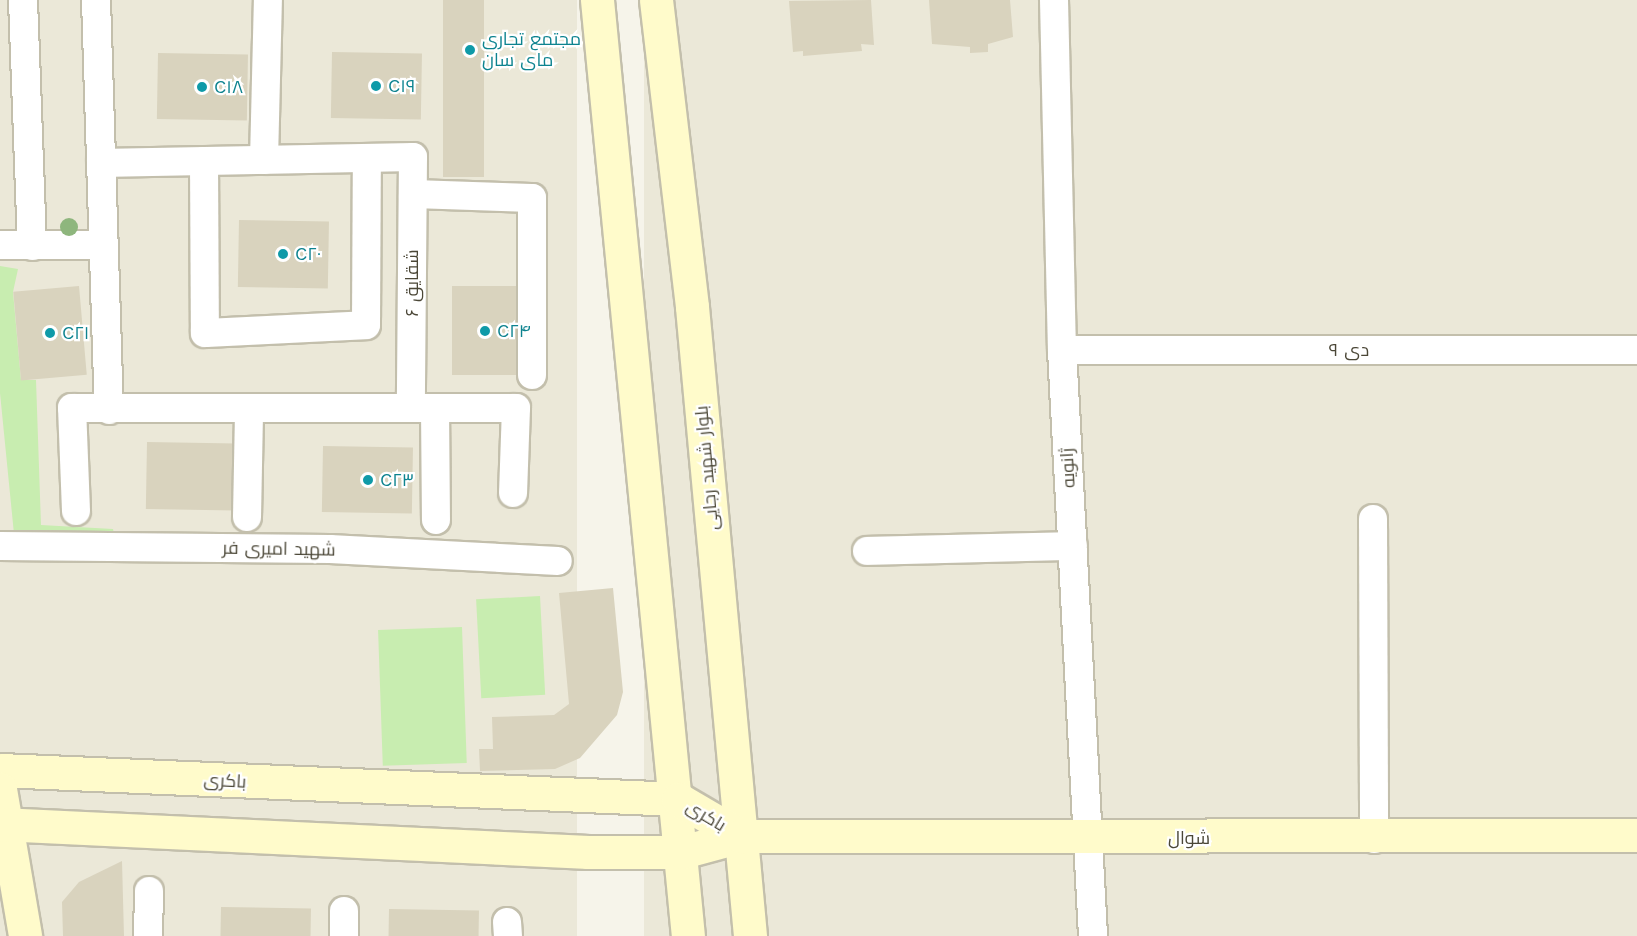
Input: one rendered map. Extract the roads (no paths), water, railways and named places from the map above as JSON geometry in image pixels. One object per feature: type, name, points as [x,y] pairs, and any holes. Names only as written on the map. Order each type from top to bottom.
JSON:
[{"type":"street","points":[[23,0],[32,246]]},
{"type":"street","points":[[96,0],[109,410]]},
{"type":"street","points":[[264,160],[268,0]]},
{"type":"street","points":[[597,0],[678,799],[688,936]]},
{"type":"street","name":"بلوار شهید رجایی","points":[[656,0],[692,307],[750,936]]},
{"type":"street","name":"ژانویه","points":[[1054,0],[1062,350],[1085,838],[1093,936]]},
{"type":"street","name":"شقایق ۶","points":[[367,158],[413,157],[423,408],[436,520]]},
{"type":"street","points":[[101,163],[204,161],[367,158],[366,325],[205,333],[204,161]]},
{"type":"street","points":[[413,194],[532,198],[532,375]]},
{"type":"street","points":[[0,245],[104,245]]},
{"type":"street","name":"۹ دی","points":[[1062,350],[1637,350]]},
{"type":"street","points":[[76,511],[72,408],[109,410],[516,408],[513,493]]},
{"type":"street","points":[[247,517],[249,409]]},
{"type":"street","points":[[1373,519],[1374,839]]},
{"type":"street","name":"شهید امیری فر","points":[[0,546],[330,549],[558,561]]},
{"type":"street","points":[[867,551],[1073,546]]},
{"type":"street","name":"باکری","points":[[0,770],[678,799],[741,836]]},
{"type":"street","points":[[0,789],[25,936]]},
{"type":"street","name":"باکری","points":[[5,824],[576,852],[682,852],[741,836]]},
{"type":"street","name":"شوال","points":[[741,836],[1374,839],[1637,836]]},
{"type":"street","points":[[148,936],[149,891]]},
{"type":"place","name":"مجتمع تجاری مای سان","points":[[470,50]]},
{"type":"place","name":"C۱۹","points":[[376,86]]},
{"type":"place","name":"C۱۸","points":[[202,87]]},
{"type":"place","name":"C۲۰","points":[[283,254]]},
{"type":"place","name":"C۲۴","points":[[485,331]]},
{"type":"place","name":"C۲۱","points":[[50,333]]},
{"type":"place","name":"C۲۳","points":[[368,480]]}]
